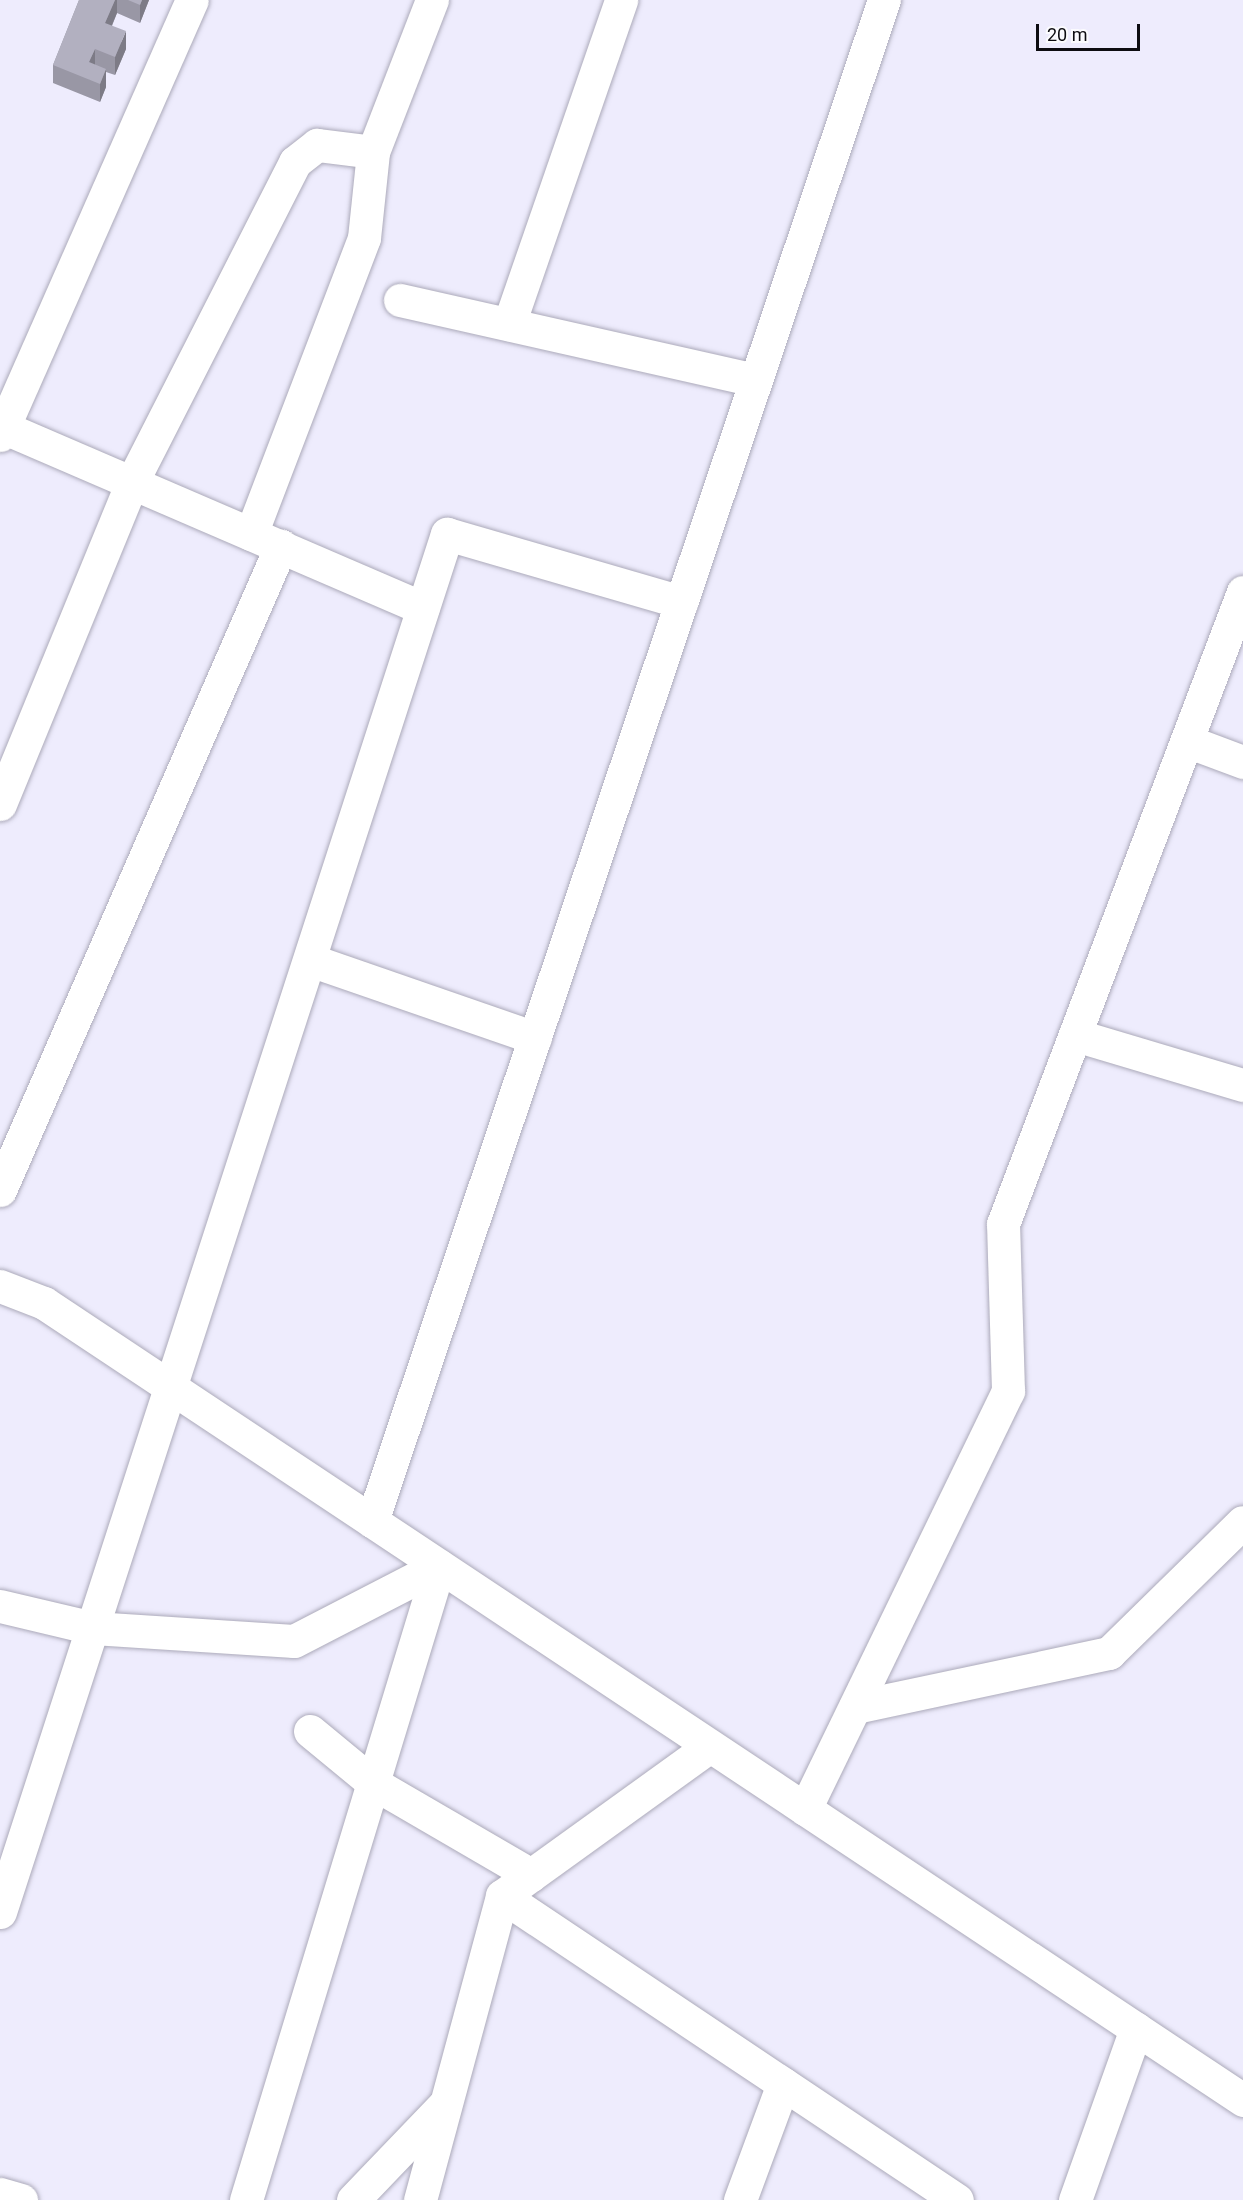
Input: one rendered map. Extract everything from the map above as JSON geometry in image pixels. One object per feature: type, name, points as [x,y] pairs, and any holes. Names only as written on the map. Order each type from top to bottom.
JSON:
[{"type":"street","points":[[192,0],[1,429],[132,482],[423,608]]},
{"type":"street","points":[[251,534],[364,238],[373,152],[432,0]]},
{"type":"street","points":[[509,324],[621,0]]},
{"type":"street","points":[[372,1521],[884,0]]},
{"type":"street","points":[[0,804],[132,482],[296,162],[317,145],[373,152]]},
{"type":"street","points":[[400,300],[755,380]]},
{"type":"street","points":[[0,1912],[172,1388],[447,534],[681,602]]},
{"type":"street","points":[[0,1191],[281,546]]},
{"type":"street","points":[[805,1809],[1008,1391],[1003,1224],[1243,592]]},
{"type":"street","points":[[1187,741],[1243,762]]},
{"type":"street","points":[[310,960],[534,1038]]},
{"type":"street","points":[[1075,1035],[1243,1085]]},
{"type":"street","points":[[0,1286],[44,1303],[1243,2100]]},
{"type":"street","points":[[855,1707],[1109,1653],[1243,1522]]},
{"type":"street","points":[[0,1605],[93,1628],[294,1641],[439,1566]]},
{"type":"street","points":[[246,2200],[439,1566]]},
{"type":"street","points":[[310,1731],[373,1783],[531,1875]]},
{"type":"street","points":[[420,2200],[502,1896],[710,1746]]},
{"type":"street","points":[[502,1896],[957,2200]]},
{"type":"street","points":[[1076,2200],[1136,2029]]},
{"type":"street","points":[[740,2200],[783,2084]]},
{"type":"street","points":[[353,2200],[446,2103]]},
{"type":"street","points":[[0,2194],[21,2200]]},
{"type":"building","points":[[79,0],[115,0],[105,23],[126,31],[115,57],[95,49],[89,62],[106,69],[100,84],[53,65]]},
{"type":"building","points":[[128,0],[142,0],[140,5]]}]
